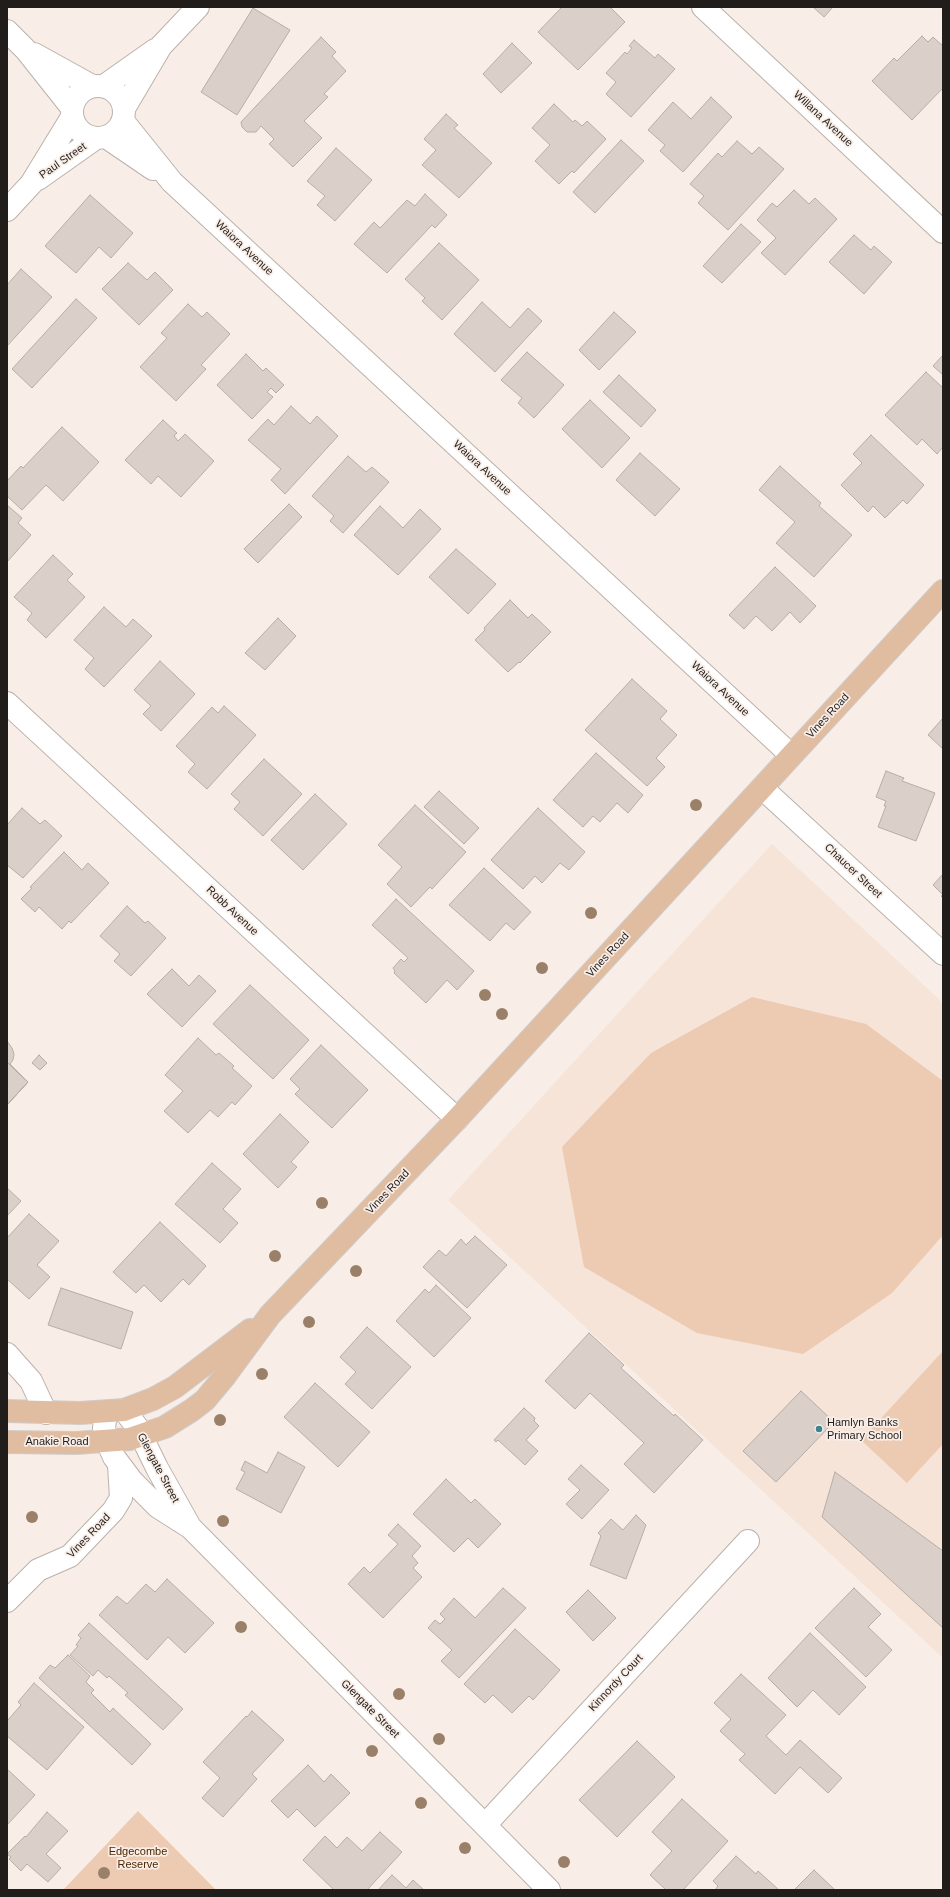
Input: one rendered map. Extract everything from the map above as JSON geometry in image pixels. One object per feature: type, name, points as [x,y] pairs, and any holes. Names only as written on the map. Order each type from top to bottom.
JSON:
[{"type":"main road","name":"Vines Road","points":[[107,1442],[142,1436],[177,1420],[205,1400],[225,1376],[270,1315],[457,1119],[943,591]]},
{"type":"main road","name":"Vines Road","points":[[115,1411],[158,1397],[180,1384],[270,1315]]},
{"type":"main road","points":[[7,1411],[46,1413],[115,1411]]},
{"type":"main road","name":"Anakie Road","points":[[7,1442],[107,1442]]},
{"type":"street","points":[[72,113],[79,94],[85,88],[98,86],[161,46],[198,7]]},
{"type":"street","name":"Willana Avenue","points":[[703,7],[943,232]]},
{"type":"street","points":[[7,31],[26,50],[72,113],[75,125],[88,136],[101,138],[119,129],[124,114],[161,46]]},
{"type":"street","points":[[26,50],[98,86],[117,93],[124,114]]},
{"type":"street","name":"Paul Street","points":[[7,210],[31,184],[72,113]]},
{"type":"street","name":"Waiora Avenue","points":[[124,114],[172,182]]},
{"type":"street","name":"Waiora Avenue","points":[[101,138],[172,182],[792,756]]},
{"type":"street","name":"Paul Street","points":[[31,184],[101,138]]},
{"type":"street","name":"Robb Avenue","points":[[7,702],[457,1119]]},
{"type":"street","name":"Chaucer Street","points":[[762,788],[943,954]]},
{"type":"street","points":[[7,1354],[31,1381],[46,1413]]},
{"type":"street","name":"Glengate Street","points":[[191,1528],[157,1468],[142,1436],[115,1411],[104,1428],[107,1442],[119,1465],[154,1503],[191,1528],[548,1890]]},
{"type":"street","name":"Vines Road","points":[[7,1601],[38,1570],[70,1556],[113,1511],[120,1498],[119,1465]]},
{"type":"street","name":"Kinnordy Court","points":[[484,1825],[748,1541]]},
{"type":"shaded area","name":"Hamlyn Banks Primary School","points":[[772,844],[943,1003],[943,1658],[448,1200]]},
{"type":"green space","points":[[752,997],[866,1024],[943,1081],[943,1235],[892,1293],[803,1354],[697,1333],[584,1267],[562,1147],[651,1053]]},
{"type":"green space","points":[[943,1351],[943,1444],[907,1483],[861,1440]]},
{"type":"green space","name":"Edgecombe Reserve","points":[[138,1811],[216,1890],[63,1890]]},
{"type":"building","points":[[562,7],[610,7],[625,22],[578,70],[538,32]]},
{"type":"building","points":[[813,7],[833,7],[824,17]]},
{"type":"building","points":[[253,8],[290,30],[237,115],[201,92]]},
{"type":"building","points":[[922,36],[928,42],[933,37],[943,46],[943,88],[912,120],[872,81],[894,58],[897,61]]},
{"type":"building","points":[[321,37],[336,52],[332,56],[346,71],[324,94],[328,97],[304,121],[322,138],[293,167],[269,144],[274,139],[261,126],[256,132],[247,132],[242,127],[241,122]]},
{"type":"building","points":[[634,40],[655,58],[658,54],[675,69],[631,117],[606,94],[616,82],[606,73],[625,52],[627,54],[632,48],[629,46]]},
{"type":"building","points":[[512,43],[532,63],[501,93],[483,74]]},
{"type":"building","points":[[711,97],[732,117],[683,172],[660,151],[665,145],[648,130],[673,102],[691,119]]},
{"type":"building","points":[[554,104],[573,122],[575,120],[582,126],[587,121],[606,139],[574,173],[572,171],[559,184],[535,161],[550,145],[532,128]]},
{"type":"building","points":[[446,114],[458,125],[454,128],[492,163],[459,198],[422,165],[436,150],[424,139]]},
{"type":"building","points":[[621,140],[644,161],[595,213],[573,192]]},
{"type":"building","points":[[737,141],[752,154],[759,147],[784,169],[728,230],[698,203],[704,196],[690,184],[718,153],[722,157]]},
{"type":"building","points":[[336,148],[372,180],[335,221],[317,205],[325,196],[307,181]]},
{"type":"building","points":[[794,190],[809,204],[815,198],[837,219],[785,275],[761,253],[776,238],[757,220],[772,203],[777,207]]},
{"type":"building","points":[[425,194],[447,215],[435,228],[432,225],[387,273],[354,244],[374,222],[380,228],[407,200],[415,206]]},
{"type":"building","points":[[90,195],[133,233],[111,258],[99,247],[76,273],[45,246]]},
{"type":"building","points":[[741,224],[761,242],[722,283],[703,266]]},
{"type":"building","points":[[854,235],[871,250],[874,246],[892,262],[864,294],[829,262]]},
{"type":"building","points":[[439,243],[479,280],[442,320],[422,301],[425,298],[405,279]]},
{"type":"building","points":[[128,263],[147,280],[155,272],[173,290],[139,325],[102,289]]},
{"type":"building","points":[[21,269],[52,297],[7,346],[7,285]]},
{"type":"building","points":[[76,299],[97,318],[32,388],[12,369]]},
{"type":"building","points":[[482,302],[510,328],[528,308],[542,321],[495,372],[454,334]]},
{"type":"building","points":[[188,304],[202,317],[207,312],[230,334],[201,365],[206,369],[176,401],[140,367],[167,338],[161,333]]},
{"type":"building","points":[[614,312],[636,332],[599,370],[579,350]]},
{"type":"building","points":[[527,352],[564,385],[534,418],[518,403],[522,398],[501,380]]},
{"type":"building","points":[[246,354],[263,371],[266,368],[284,385],[276,393],[271,388],[267,392],[273,397],[252,419],[217,385]]},
{"type":"building","points":[[943,355],[943,375],[933,366]]},
{"type":"building","points":[[926,372],[943,388],[943,447],[937,454],[922,439],[917,445],[885,415]]},
{"type":"building","points":[[619,375],[656,410],[641,427],[603,392]]},
{"type":"building","points":[[590,400],[630,438],[602,468],[562,429]]},
{"type":"building","points":[[291,406],[310,424],[317,416],[338,436],[285,494],[271,480],[281,469],[248,440],[268,419],[274,425]]},
{"type":"building","points":[[163,420],[177,433],[174,436],[178,441],[185,434],[214,461],[181,497],[158,476],[151,484],[125,460]]},
{"type":"building","points":[[62,427],[99,462],[63,501],[46,485],[22,510],[7,496],[7,481],[21,466],[23,468]]},
{"type":"building","points":[[871,435],[924,485],[907,504],[903,500],[885,518],[873,506],[868,512],[841,485],[862,463],[853,454]]},
{"type":"building","points":[[640,453],[680,489],[655,516],[616,480]]},
{"type":"building","points":[[348,456],[366,472],[372,467],[389,482],[343,533],[330,521],[334,516],[312,496]]},
{"type":"building","points":[[780,466],[821,503],[819,506],[852,535],[814,577],[776,543],[795,522],[759,490]]},
{"type":"building","points":[[289,504],[302,517],[258,563],[244,549]]},
{"type":"building","points":[[7,505],[22,518],[18,523],[31,535],[7,562]]},
{"type":"building","points":[[380,506],[403,528],[420,509],[441,529],[398,575],[354,535]]},
{"type":"building","points":[[456,549],[496,584],[468,614],[429,577]]},
{"type":"building","points":[[53,555],[73,574],[67,580],[85,597],[46,638],[27,620],[32,613],[14,597]]},
{"type":"building","points":[[775,567],[816,606],[800,623],[790,612],[772,631],[756,616],[744,629],[729,615]]},
{"type":"building","points":[[510,600],[528,618],[532,614],[551,632],[520,663],[519,662],[508,672],[475,640]]},
{"type":"building","points":[[104,607],[126,627],[133,619],[152,636],[104,687],[85,669],[94,658],[74,640]]},
{"type":"building","points":[[278,618],[296,636],[265,670],[245,653]]},
{"type":"building","points":[[160,661],[195,694],[161,731],[143,714],[151,706],[134,690]]},
{"type":"building","points":[[632,679],[667,711],[660,719],[677,735],[656,758],[665,767],[647,786],[585,730]]},
{"type":"building","points":[[224,706],[256,735],[207,789],[188,772],[195,764],[176,746],[212,707],[218,713]]},
{"type":"building","points":[[943,718],[943,749],[928,735]]},
{"type":"building","points":[[596,753],[643,795],[628,813],[617,803],[600,822],[593,816],[583,827],[553,800]]},
{"type":"building","points":[[264,759],[302,794],[263,836],[234,809],[240,802],[231,794]]},
{"type":"building","points":[[886,771],[904,778],[902,781],[935,793],[916,841],[878,827],[886,806],[884,806],[886,801],[876,797]]},
{"type":"building","points":[[439,791],[479,828],[464,844],[424,807]]},
{"type":"building","points":[[315,794],[347,824],[303,870],[271,840]]},
{"type":"building","points":[[415,805],[466,852],[432,889],[430,887],[411,907],[387,884],[402,867],[378,845]]},
{"type":"building","points":[[22,808],[40,824],[45,820],[62,836],[23,878],[7,865],[7,825]]},
{"type":"building","points":[[538,808],[585,852],[569,870],[560,863],[542,883],[535,876],[523,889],[491,860]]},
{"type":"building","points":[[64,852],[82,870],[88,863],[109,883],[71,923],[69,921],[62,929],[39,907],[35,912],[21,899],[32,888],[30,887]]},
{"type":"building","points":[[484,868],[531,912],[514,930],[506,923],[490,941],[449,905]]},
{"type":"building","points":[[943,874],[943,895],[933,885]]},
{"type":"building","points":[[396,899],[474,971],[457,990],[447,980],[426,1003],[394,973],[395,971],[393,968],[401,959],[404,962],[408,958],[372,925]]},
{"type":"building","points":[[127,906],[145,923],[148,921],[166,938],[131,976],[114,961],[120,954],[100,936]]},
{"type":"building","points":[[172,969],[189,986],[199,975],[216,991],[182,1027],[147,994]]},
{"type":"building","points":[[250,985],[309,1040],[273,1079],[213,1024]]},
{"type":"building","points":[[198,1038],[216,1055],[219,1053],[234,1066],[232,1068],[252,1086],[235,1105],[232,1102],[218,1117],[210,1110],[188,1133],[164,1111],[183,1091],[165,1075]]},
{"type":"building","points":[[7,1041],[14,1054],[13,1060],[10,1064],[28,1082],[7,1105]]},
{"type":"building","points":[[321,1045],[368,1090],[332,1128],[295,1094],[300,1089],[290,1079]]},
{"type":"building","points":[[39,1055],[47,1063],[40,1070],[32,1063]]},
{"type":"building","points":[[7,1062],[28,1082],[7,1105]]},
{"type":"building","points":[[7,1062],[28,1082],[7,1105]]},
{"type":"building","points":[[280,1114],[309,1142],[291,1162],[297,1167],[278,1188],[243,1154]]},
{"type":"building","points":[[212,1163],[241,1189],[223,1209],[238,1223],[220,1243],[175,1204]]},
{"type":"building","points":[[7,1188],[21,1201],[7,1216]]},
{"type":"building","points":[[29,1214],[59,1241],[37,1265],[50,1277],[29,1299],[7,1279],[7,1238]]},
{"type":"building","points":[[160,1222],[206,1266],[189,1285],[183,1279],[161,1302],[144,1285],[136,1293],[113,1272]]},
{"type":"building","points":[[475,1236],[507,1265],[467,1308],[423,1267],[439,1250],[446,1256],[461,1239],[466,1245]]},
{"type":"building","points":[[436,1285],[471,1318],[434,1357],[396,1321],[425,1289],[429,1293]]},
{"type":"building","points":[[61,1288],[133,1312],[121,1349],[48,1325]]},
{"type":"building","points":[[367,1327],[411,1367],[372,1409],[345,1384],[356,1372],[340,1357]]},
{"type":"building","points":[[589,1333],[624,1365],[621,1368],[703,1440],[654,1493],[624,1464],[644,1443],[590,1393],[575,1409],[545,1381]]},
{"type":"building","points":[[315,1383],[370,1432],[338,1467],[284,1417]]},
{"type":"building","points":[[801,1391],[834,1422],[776,1482],[743,1451]]},
{"type":"building","points":[[524,1408],[535,1418],[534,1421],[539,1426],[526,1440],[538,1451],[525,1465],[498,1440],[496,1442],[494,1440]]},
{"type":"building","points":[[278,1452],[305,1467],[281,1513],[236,1489],[245,1472],[241,1470],[245,1461],[267,1473]]},
{"type":"building","points":[[581,1465],[609,1490],[582,1519],[566,1504],[580,1490],[568,1479]]},
{"type":"building","points":[[835,1472],[943,1551],[943,1628],[822,1517]]},
{"type":"building","points":[[446,1479],[471,1503],[475,1499],[501,1524],[478,1548],[468,1538],[454,1552],[413,1514]]},
{"type":"building","points":[[636,1515],[646,1525],[626,1579],[590,1565],[601,1536],[598,1533],[611,1519],[623,1530]]},
{"type":"building","points":[[398,1524],[421,1546],[412,1556],[418,1563],[413,1568],[422,1577],[383,1618],[348,1584],[364,1567],[370,1573],[398,1544],[388,1535]]},
{"type":"building","points":[[167,1579],[214,1623],[185,1653],[168,1637],[147,1660],[99,1615],[117,1596],[127,1604],[146,1584],[155,1592]]},
{"type":"building","points":[[503,1588],[526,1608],[459,1678],[441,1661],[452,1650],[428,1628],[435,1620],[440,1624],[445,1619],[440,1614],[454,1598],[475,1618]]},
{"type":"building","points":[[854,1588],[881,1614],[868,1627],[892,1650],[866,1677],[815,1628]]},
{"type":"building","points":[[588,1590],[616,1618],[593,1641],[566,1612]]},
{"type":"building","points":[[89,1623],[183,1709],[163,1730],[125,1695],[128,1693],[109,1676],[107,1678],[98,1670],[93,1676],[70,1655],[78,1646],[76,1645],[81,1638],[78,1635]]},
{"type":"building","points":[[515,1629],[560,1670],[533,1700],[529,1696],[512,1713],[493,1695],[485,1703],[464,1684]]},
{"type":"building","points":[[810,1633],[866,1687],[839,1715],[813,1690],[797,1707],[768,1678]]},
{"type":"building","points":[[68,1655],[90,1676],[86,1682],[94,1690],[91,1693],[110,1712],[113,1708],[151,1744],[132,1765],[39,1678],[50,1665],[55,1668]]},
{"type":"building","points":[[741,1674],[786,1715],[766,1736],[786,1755],[800,1740],[842,1778],[828,1793],[800,1767],[775,1794],[739,1760],[745,1754],[720,1731],[731,1719],[714,1703]]},
{"type":"building","points":[[34,1683],[84,1727],[47,1770],[7,1736],[7,1721],[21,1705],[18,1702]]},
{"type":"building","points":[[252,1711],[284,1740],[252,1774],[257,1779],[223,1817],[202,1798],[220,1778],[203,1762]]},
{"type":"building","points":[[637,1741],[675,1777],[617,1837],[579,1800]]},
{"type":"building","points":[[308,1765],[324,1782],[331,1774],[350,1793],[315,1827],[297,1809],[288,1818],[271,1801]]},
{"type":"building","points":[[7,1769],[35,1795],[7,1825]]},
{"type":"building","points":[[682,1799],[728,1841],[683,1890],[666,1890],[650,1875],[672,1851],[652,1832]]},
{"type":"building","points":[[47,1812],[68,1831],[46,1854],[61,1868],[48,1882],[27,1864],[21,1871],[9,1859],[11,1857],[7,1854],[25,1836],[26,1837]]},
{"type":"building","points":[[380,1832],[402,1852],[367,1890],[334,1890],[303,1860],[325,1836],[337,1848],[347,1837],[362,1851]]},
{"type":"building","points":[[736,1856],[756,1874],[758,1871],[779,1890],[715,1890],[718,1886],[713,1881]]},
{"type":"building","points":[[814,1870],[835,1890],[794,1890]]},
{"type":"building","points":[[392,1875],[406,1888],[413,1880],[424,1890],[378,1890]]},
{"type":"place","name":"Hamlyn Banks Primary School","points":[[819,1429]]}]
